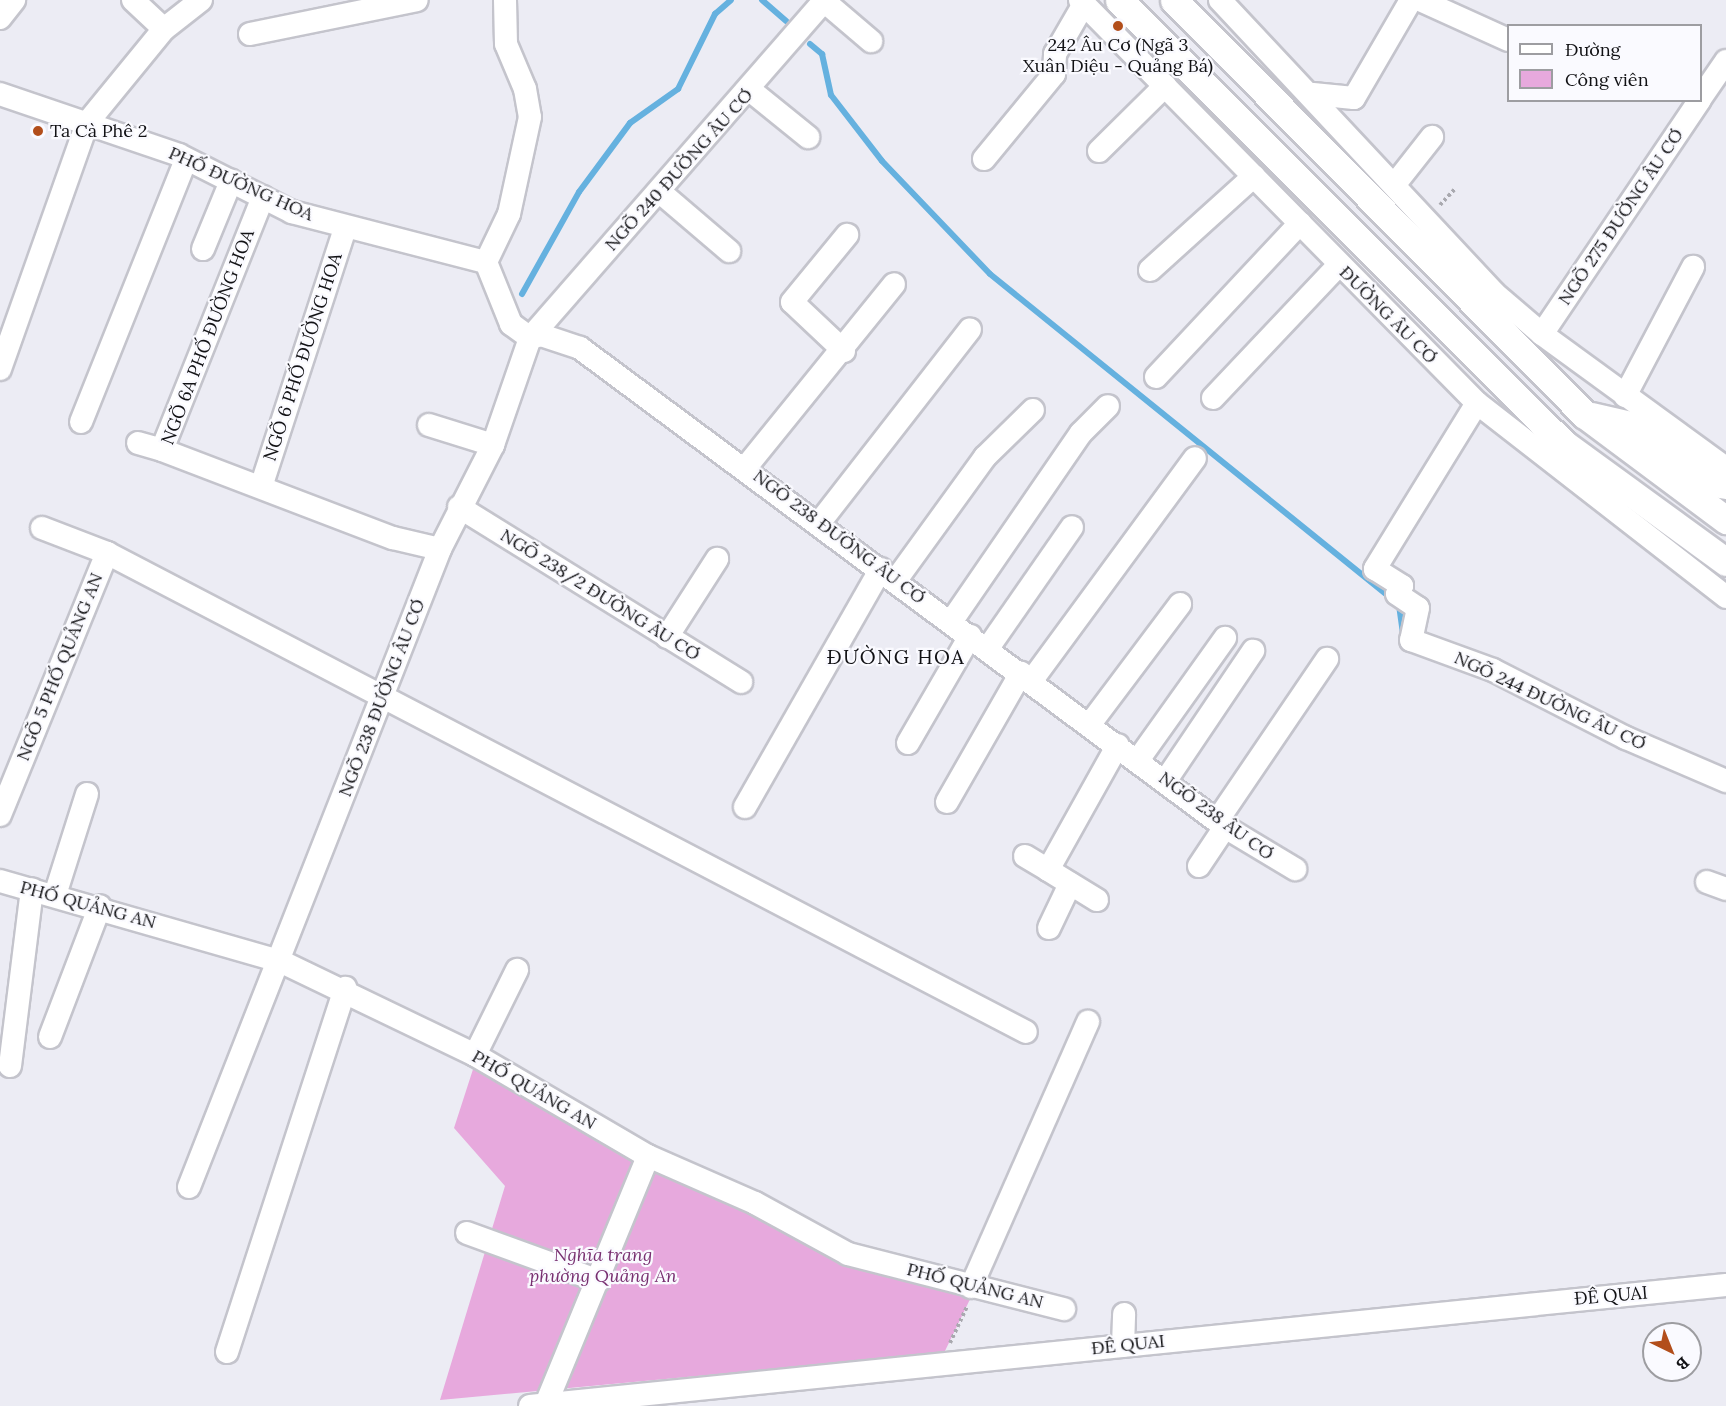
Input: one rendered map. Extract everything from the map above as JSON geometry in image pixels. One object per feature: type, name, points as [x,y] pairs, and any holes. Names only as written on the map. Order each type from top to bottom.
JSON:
[{"type":"main road","name":"ĐƯỜNG ÂU CƠ","points":[[1119,0],[1563,443],[1726,562]]},
{"type":"main road","points":[[1174,0],[1351,175],[1585,415],[1726,520]]},
{"type":"main road","points":[[1322,202],[1351,175]]},
{"type":"main road","points":[[1585,415],[1630,425],[1713,483],[1726,485]]},
{"type":"street","points":[[0,18],[14,0]]},
{"type":"street","points":[[134,0],[164,29]]},
{"type":"street","points":[[0,369],[87,123],[164,29],[201,0]]},
{"type":"street","points":[[249,34],[417,0]]},
{"type":"street","points":[[505,0],[506,44],[525,89],[530,117],[509,214],[486,262],[507,318],[530,338]]},
{"type":"street","points":[[1220,0],[1313,94],[1494,293],[1542,334],[1726,468]]},
{"type":"street","points":[[1313,94],[1354,98],[1411,0]]},
{"type":"street","points":[[1420,0],[1507,39]]},
{"type":"street","points":[[824,1],[871,41]]},
{"type":"street","name":"NGÕ 240 ĐƯỜNG ÂU CƠ","points":[[530,338],[750,90],[824,1]]},
{"type":"street","points":[[984,159],[1054,74],[1055,54],[1082,2]]},
{"type":"street","name":"ĐƯỜNG ÂU CƠ","points":[[1082,2],[1300,223],[1338,266],[1477,403],[1726,597]]},
{"type":"street","name":"NGÕ 275 ĐƯỜNG ÂU CƠ","points":[[1702,97],[1726,62]]},
{"type":"street","points":[[1099,151],[1165,86]]},
{"type":"street","points":[[750,90],[808,137]]},
{"type":"street","name":"PHỐ ĐƯỜNG HOA","points":[[0,94],[186,159],[263,198],[345,228],[486,262]]},
{"type":"street","name":"NGÕ 275 ĐƯỜNG ÂU CƠ","points":[[1542,334],[1699,102]]},
{"type":"street","points":[[1395,184],[1432,137]]},
{"type":"street","points":[[81,422],[186,159]]},
{"type":"street","points":[[1150,270],[1254,176]]},
{"type":"street","points":[[203,249],[231,181]]},
{"type":"street","points":[[660,192],[729,251]]},
{"type":"street","name":"NGÕ 6A PHỐ ĐƯỜNG HOA","points":[[263,198],[162,450],[393,538],[440,549]]},
{"type":"street","points":[[1156,377],[1300,223]]},
{"type":"street","name":"NGÕ 6 PHỐ ĐƯỜNG HOA","points":[[261,487],[345,228]]},
{"type":"street","points":[[844,351],[792,302],[847,236]]},
{"type":"street","points":[[1213,398],[1338,266]]},
{"type":"street","points":[[1625,396],[1693,267]]},
{"type":"street","points":[[746,467],[844,351],[894,284]]},
{"type":"street","points":[[820,522],[970,329]]},
{"type":"street","name":"NGÕ 238 ĐƯỜNG ÂU CƠ","points":[[189,1187],[246,1032],[282,962],[440,549],[459,507],[494,445],[530,338],[541,336],[580,348],[746,467],[1138,760]]},
{"type":"street","name":"NGÕ 244 ĐƯỜNG ÂU CƠ","points":[[1477,403],[1375,569],[1402,586],[1397,594],[1418,608],[1411,640],[1493,670],[1626,738],[1726,781]]},
{"type":"street","points":[[951,622],[1081,433],[1108,406]]},
{"type":"street","points":[[745,807],[889,574],[985,457],[1033,410]]},
{"type":"street","points":[[429,425],[494,445]]},
{"type":"street","points":[[138,443],[162,450]]},
{"type":"street","points":[[947,802],[1027,677],[1195,458]]},
{"type":"street","name":"NGÕ 238/2 ĐƯỜNG ÂU CƠ","points":[[459,507],[741,682]]},
{"type":"street","points":[[908,743],[979,642],[1072,527]]},
{"type":"street","points":[[42,528],[107,553],[1026,1032]]},
{"type":"street","name":"NGÕ 5 PHỐ QUẢNG AN","points":[[0,815],[107,553]]},
{"type":"street","points":[[667,637],[717,559]]},
{"type":"street","points":[[1090,724],[1180,604]]},
{"type":"street","points":[[1138,760],[1225,638]]},
{"type":"street","points":[[1166,780],[1253,651]]},
{"type":"street","points":[[1199,866],[1221,824],[1327,659]]},
{"type":"street","points":[[1048,870],[1118,745]]},
{"type":"street","name":"NGÕ 238 ÂU CƠ","points":[[1138,760],[1221,824],[1296,869]]},
{"type":"street","points":[[54,895],[87,794]]},
{"type":"street","points":[[1025,856],[1097,900]]},
{"type":"street","name":"PHỐ QUẢNG AN","points":[[0,881],[100,906],[282,962],[345,988],[430,1037],[475,1055],[648,1156],[754,1203],[848,1254],[970,1287],[1064,1309]]},
{"type":"street","points":[[1049,928],[1071,884]]},
{"type":"street","points":[[10,1066],[32,889]]},
{"type":"street","points":[[50,1037],[100,906]]},
{"type":"street","points":[[475,1055],[518,970]]},
{"type":"street","points":[[226,1352],[345,988]]},
{"type":"street","points":[[970,1287],[1088,1022]]},
{"type":"street","points":[[538,1405],[599,1281],[648,1156]]},
{"type":"street","points":[[467,1233],[599,1281]]},
{"type":"street","name":"ĐÊ QUAI","points":[[538,1405],[1726,1285]]},
{"type":"street","points":[[1123,1346],[1124,1314]]},
{"type":"path","points":[[939,1365],[974,1293],[970,1287]]},
{"type":"green space","name":"Nghĩa trang phường Quảng An","points":[[476,1060],[685,1177],[973,1293],[944,1353],[440,1400],[505,1186],[454,1128]]},
{"type":"waterway","points":[[522,294],[579,192],[630,123],[678,89],[715,14],[731,0]]},
{"type":"waterway","points":[[762,0],[786,21]]},
{"type":"waterway","points":[[810,44],[822,54],[831,95],[882,161],[990,274],[1391,598]]},
{"type":"waterway","points":[[1399,605],[1403,632]]},
{"type":"place","name":"242 Âu Cơ (Ngã 3 Xuân Diệu - Quảng Bá)","points":[[1118,26]]},
{"type":"place","name":"Ta Cà Phê 2","points":[[38,131]]},
{"type":"district","name":"ĐƯỜNG HOA","points":[[896,656]]}]
